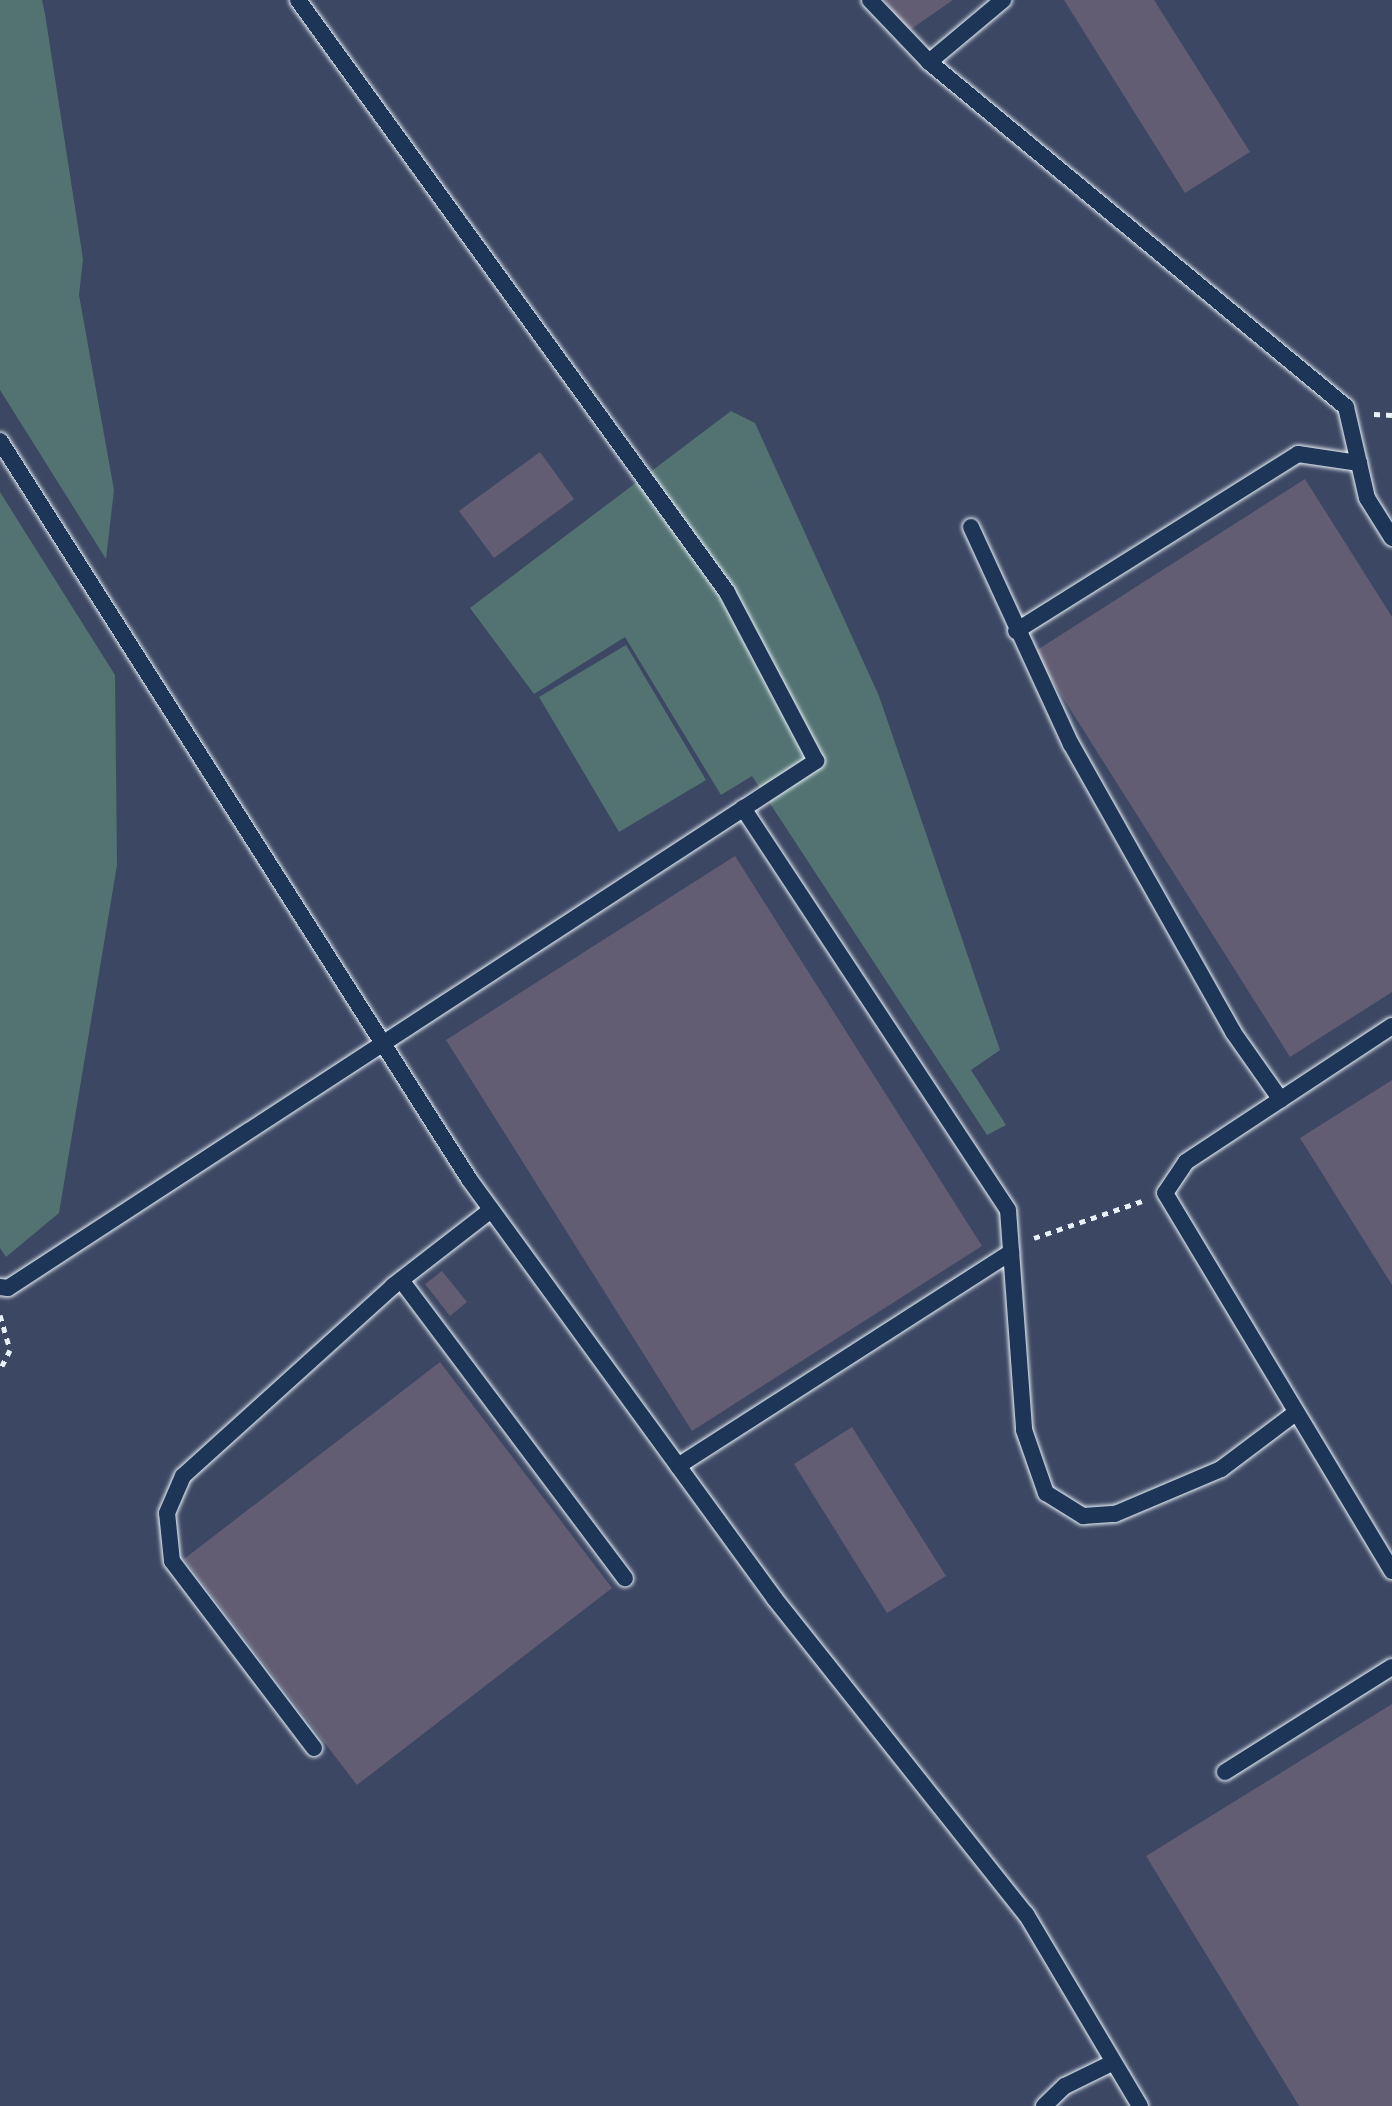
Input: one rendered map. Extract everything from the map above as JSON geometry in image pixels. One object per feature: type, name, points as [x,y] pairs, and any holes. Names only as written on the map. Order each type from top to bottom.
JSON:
[{"type":"lane","points":[[0,1287],[8,1288],[379,1043],[816,761],[727,592],[298,0]]},
{"type":"lane","points":[[870,0],[929,62],[1346,407],[1367,498],[1392,538]]},
{"type":"lane","points":[[929,62],[1003,0]]},
{"type":"lane","points":[[0,441],[379,1043],[491,1210],[678,1466],[1026,1914],[1140,2106]]},
{"type":"lane","points":[[1016,631],[1298,454],[1359,463]]},
{"type":"lane","points":[[971,527],[1016,631],[1233,1032],[1281,1100]]},
{"type":"lane","points":[[743,808],[1008,1210],[1024,1430],[1046,1493],[1083,1516],[1115,1514],[1221,1469],[1293,1415]]},
{"type":"lane","points":[[1392,1026],[1186,1162],[1165,1193],[1293,1415],[1392,1571]]},
{"type":"lane","points":[[314,1748],[172,1561],[167,1513],[183,1476],[401,1280],[491,1210]]},
{"type":"lane","points":[[678,1466],[1011,1252]]},
{"type":"lane","points":[[401,1280],[625,1578]]},
{"type":"lane","points":[[1225,1772],[1392,1667]]},
{"type":"lane","points":[[1044,2106],[1065,2086],[1112,2063]]},
{"type":"path","points":[[1011,1252],[1053,1227],[1165,1193]]},
{"type":"path","points":[[0,1315],[10,1350],[0,1370]]},
{"type":"shaded area","points":[[0,0],[1392,0],[1392,2106],[0,2106]]},
{"type":"green space","points":[[0,0],[42,0],[45,14],[83,259],[79,295],[114,490],[106,559],[0,390]]},
{"type":"green space","points":[[731,411],[755,423],[879,696],[1000,1050],[971,1070],[1006,1125],[987,1135],[752,776],[721,795],[625,637],[534,694],[470,608]]},
{"type":"green space","points":[[0,492],[115,675],[117,865],[59,1213],[6,1257],[0,1248]]},
{"type":"green space","points":[[626,645],[706,780],[619,832],[539,697]]},
{"type":"building","points":[[885,0],[953,0],[907,32]]},
{"type":"building","points":[[1064,0],[1154,0],[1250,152],[1185,193]]},
{"type":"building","points":[[540,452],[574,499],[494,558],[459,511]]},
{"type":"building","points":[[1305,479],[1392,617],[1392,992],[1290,1057],[1034,652]]},
{"type":"building","points":[[735,856],[982,1246],[692,1431],[446,1040]]},
{"type":"building","points":[[1392,1080],[1392,1285],[1300,1138]]},
{"type":"building","points":[[442,1271],[467,1302],[450,1316],[425,1284]]},
{"type":"building","points":[[440,1362],[612,1588],[357,1785],[184,1559]]},
{"type":"building","points":[[852,1427],[946,1576],[887,1613],[794,1464]]},
{"type":"building","points":[[1392,1704],[1392,2106],[1299,2106],[1146,1856]]}]
